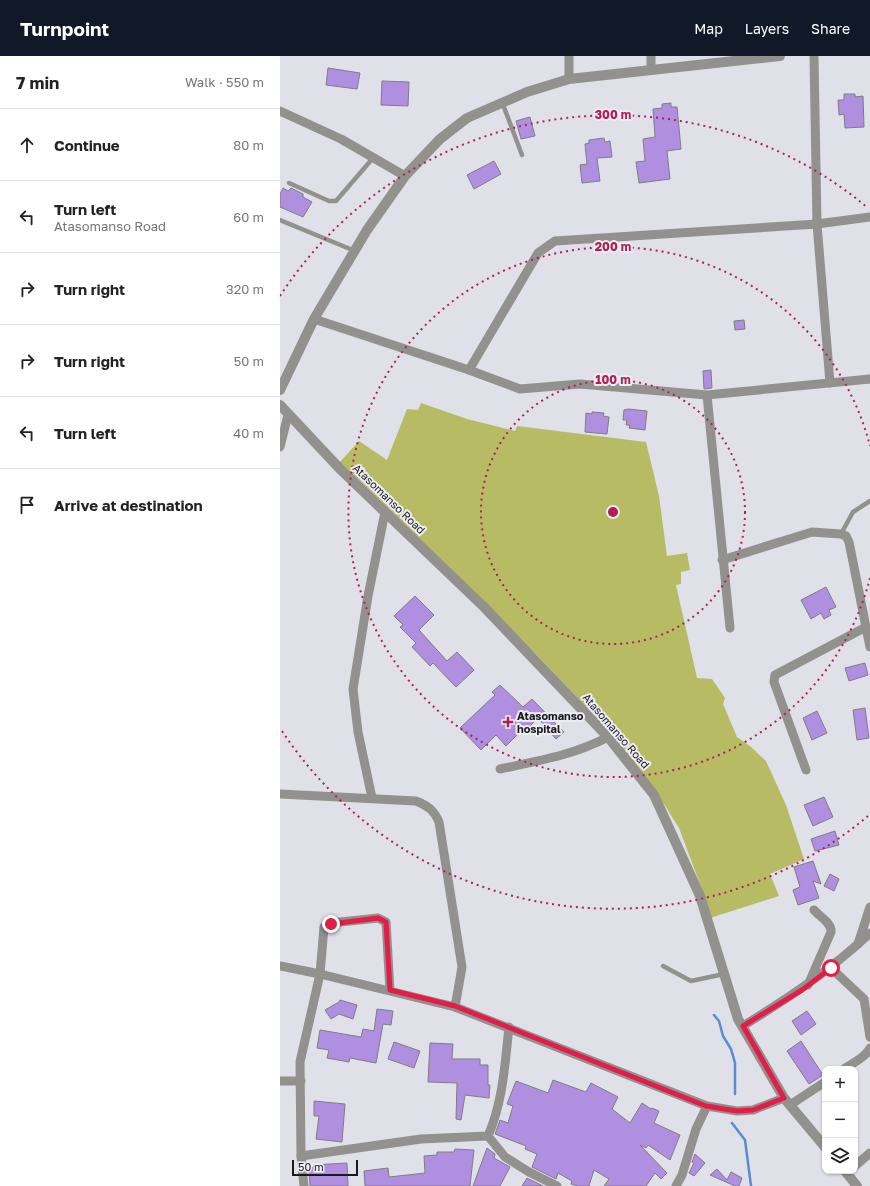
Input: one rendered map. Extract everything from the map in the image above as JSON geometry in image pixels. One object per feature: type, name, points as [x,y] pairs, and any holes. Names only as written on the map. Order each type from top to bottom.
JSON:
[{"type":"street","points":[[569,56],[569,79]]},
{"type":"street","points":[[651,56],[651,69]]},
{"type":"street","points":[[280,390],[314,319],[355,251],[405,176],[440,139],[467,118],[527,92],[569,79],[780,56]]},
{"type":"street","points":[[814,56],[817,224],[830,383]]},
{"type":"street","points":[[280,111],[341,139],[405,176]]},
{"type":"street","points":[[469,370],[538,253],[555,241],[817,224],[870,217]]},
{"type":"street","points":[[314,319],[469,370],[520,390],[580,384],[707,396],[870,379]]},
{"type":"street","points":[[707,396],[722,560],[730,628]]},
{"type":"street","name":"Atasomanso Road","points":[[280,405],[320,449],[484,607],[608,737],[654,794],[700,896],[738,1019],[787,1101],[822,1143]]},
{"type":"street","points":[[280,447],[288,415]]},
{"type":"street","points":[[372,798],[358,732],[353,689],[368,596],[385,512]]},
{"type":"street","points":[[722,560],[812,532],[841,534],[846,536],[849,542],[870,646]]},
{"type":"street","points":[[806,770],[774,682],[775,675],[866,627]]},
{"type":"street","points":[[500,769],[570,754],[608,737]]},
{"type":"street","points":[[280,794],[416,801],[428,806],[435,812],[462,967],[455,1006]]},
{"type":"street","points":[[858,945],[870,907]]},
{"type":"street","points":[[808,985],[832,932],[832,928],[828,923],[814,910]]},
{"type":"street","points":[[304,1186],[301,1156],[300,1081],[303,1045],[320,974],[323,930],[327,925],[382,919],[386,922],[390,990]]},
{"type":"street","points":[[743,1026],[808,985],[831,968],[870,933]]},
{"type":"street","points":[[280,966],[455,1006],[706,1106],[737,1111],[753,1110],[787,1101],[822,1084]]},
{"type":"street","points":[[831,968],[864,999],[870,1037]]},
{"type":"street","points":[[488,1136],[495,1119],[502,1084],[509,1027]]},
{"type":"street","points":[[848,1066],[863,1056],[870,1048]]},
{"type":"street","points":[[280,1081],[300,1081]]},
{"type":"street","points":[[676,1186],[682,1175],[696,1129],[706,1106]]},
{"type":"street","points":[[301,1156],[421,1139],[488,1136]]},
{"type":"street","points":[[488,1136],[505,1157],[529,1172],[558,1186]]},
{"type":"street","points":[[858,1163],[870,1153]]},
{"type":"street","points":[[848,1174],[857,1186]]},
{"type":"lane","points":[[502,102],[522,154]]},
{"type":"lane","points":[[289,183],[329,201],[336,201],[373,158]]},
{"type":"lane","points":[[280,220],[355,251]]},
{"type":"lane","points":[[841,534],[853,512],[870,501]]},
{"type":"lane","points":[[663,966],[691,981],[724,974]]},
{"type":"green space","points":[[421,403],[467,419],[515,431],[517,426],[646,442],[659,496],[667,556],[687,553],[690,570],[681,572],[681,584],[676,585],[697,678],[712,679],[725,698],[723,704],[737,737],[750,746],[766,761],[786,805],[804,859],[770,874],[779,896],[710,918],[700,884],[679,828],[655,790],[600,722],[538,656],[339,463],[359,441],[387,460],[407,409],[418,410]]},
{"type":"building","points":[[328,68],[360,73],[357,89],[326,85]]},
{"type":"building","points":[[382,81],[409,82],[408,106],[381,105]]},
{"type":"building","points":[[844,94],[855,94],[855,97],[863,96],[864,127],[845,128],[844,114],[839,115],[838,100],[844,100]]},
{"type":"building","points":[[671,103],[671,107],[677,107],[681,149],[667,151],[670,179],[639,183],[636,162],[645,161],[643,139],[655,137],[653,109],[662,108],[662,104]]},
{"type":"building","points":[[530,117],[535,136],[521,139],[516,121]]},
{"type":"building","points":[[604,138],[605,142],[610,141],[612,157],[597,158],[600,181],[582,183],[580,165],[587,164],[585,144],[589,143],[589,140]]},
{"type":"building","points":[[494,161],[501,174],[474,189],[467,175]]},
{"type":"building","points":[[283,188],[288,191],[291,188],[303,194],[303,197],[312,202],[303,217],[280,207],[280,194]]},
{"type":"building","points":[[744,320],[745,329],[735,330],[734,321]]},
{"type":"building","points":[[711,370],[712,388],[704,389],[703,371]]},
{"type":"building","points":[[624,410],[647,411],[645,430],[629,428],[630,425],[626,425],[627,420],[623,420]]},
{"type":"building","points":[[592,412],[604,413],[603,416],[609,417],[607,434],[585,432],[586,413],[592,414]]},
{"type":"building","points":[[826,587],[836,607],[829,610],[831,615],[824,619],[821,613],[811,619],[801,600]]},
{"type":"building","points":[[415,596],[434,615],[419,630],[447,661],[457,652],[474,670],[456,687],[433,663],[430,666],[412,647],[416,643],[400,627],[403,625],[394,616]]},
{"type":"building","points":[[865,663],[868,675],[849,681],[845,668]]},
{"type":"building","points":[[500,685],[523,707],[532,699],[564,732],[556,739],[538,718],[526,730],[524,728],[506,746],[496,735],[481,750],[460,728],[495,695],[492,692]]},
{"type":"building","points":[[865,708],[869,738],[857,740],[853,710]]},
{"type":"building","points":[[817,711],[827,733],[812,740],[803,718]]},
{"type":"building","points":[[824,797],[833,817],[813,826],[804,805]]},
{"type":"building","points":[[835,831],[839,845],[815,851],[811,839]]},
{"type":"building","points":[[813,861],[821,884],[813,881],[819,898],[798,905],[793,890],[800,887],[794,867]]},
{"type":"building","points":[[830,874],[839,879],[834,891],[824,886]]},
{"type":"building","points":[[340,1000],[357,1005],[353,1019],[339,1014],[331,1019],[325,1010]]},
{"type":"building","points":[[377,1009],[393,1011],[391,1025],[383,1024],[376,1063],[350,1058],[349,1062],[327,1058],[329,1050],[317,1048],[320,1030],[361,1037],[363,1029],[374,1031]]},
{"type":"building","points":[[807,1011],[816,1024],[801,1035],[792,1021]]},
{"type":"building","points":[[801,1041],[822,1076],[809,1084],[787,1051]]},
{"type":"building","points":[[394,1042],[420,1051],[414,1068],[388,1059]]},
{"type":"building","points":[[430,1043],[453,1044],[452,1059],[480,1059],[480,1065],[488,1065],[488,1085],[490,1085],[489,1098],[465,1095],[461,1120],[456,1119],[457,1083],[428,1082]]},
{"type":"building","points":[[553,1080],[586,1092],[591,1083],[618,1097],[612,1109],[630,1123],[642,1103],[651,1109],[652,1108],[659,1111],[654,1123],[680,1135],[670,1160],[648,1145],[646,1148],[640,1145],[667,1173],[661,1179],[655,1173],[646,1186],[604,1186],[609,1179],[594,1170],[589,1186],[578,1186],[571,1184],[572,1181],[558,1173],[556,1179],[532,1167],[537,1154],[525,1149],[526,1146],[495,1134],[500,1120],[508,1123],[513,1106],[507,1104],[516,1081],[548,1093]]},
{"type":"building","points":[[314,1101],[345,1104],[342,1142],[316,1139],[319,1116],[314,1116]]},
{"type":"building","points":[[487,1148],[495,1154],[494,1158],[510,1167],[500,1186],[473,1186]]},
{"type":"building","points":[[455,1149],[474,1150],[470,1186],[365,1186],[364,1171],[388,1168],[389,1177],[425,1173],[424,1156],[437,1155],[437,1152],[454,1152]]},
{"type":"building","points":[[695,1154],[705,1163],[694,1176],[689,1173],[694,1163],[692,1162]]},
{"type":"building","points":[[347,1163],[348,1186],[310,1186],[309,1169],[314,1167],[314,1165]]},
{"type":"building","points":[[717,1169],[727,1180],[731,1172],[742,1178],[739,1186],[735,1186],[710,1175]]},
{"type":"building","points":[[527,1178],[543,1186],[522,1186]]},
{"type":"waterway","points":[[714,1015],[719,1021],[723,1036],[731,1049],[735,1063],[735,1094]]},
{"type":"waterway","points":[[732,1123],[745,1140],[751,1186]]},
{"type":"place","name":"Atasomanso hospital","points":[[508,722]]},
{"type":"route","points":[[331,924],[378,918],[386,922],[390,990],[455,1006],[484,1019],[509,1027],[706,1106],[737,1111],[753,1110],[784,1098],[743,1026],[802,990],[831,968]]}]
